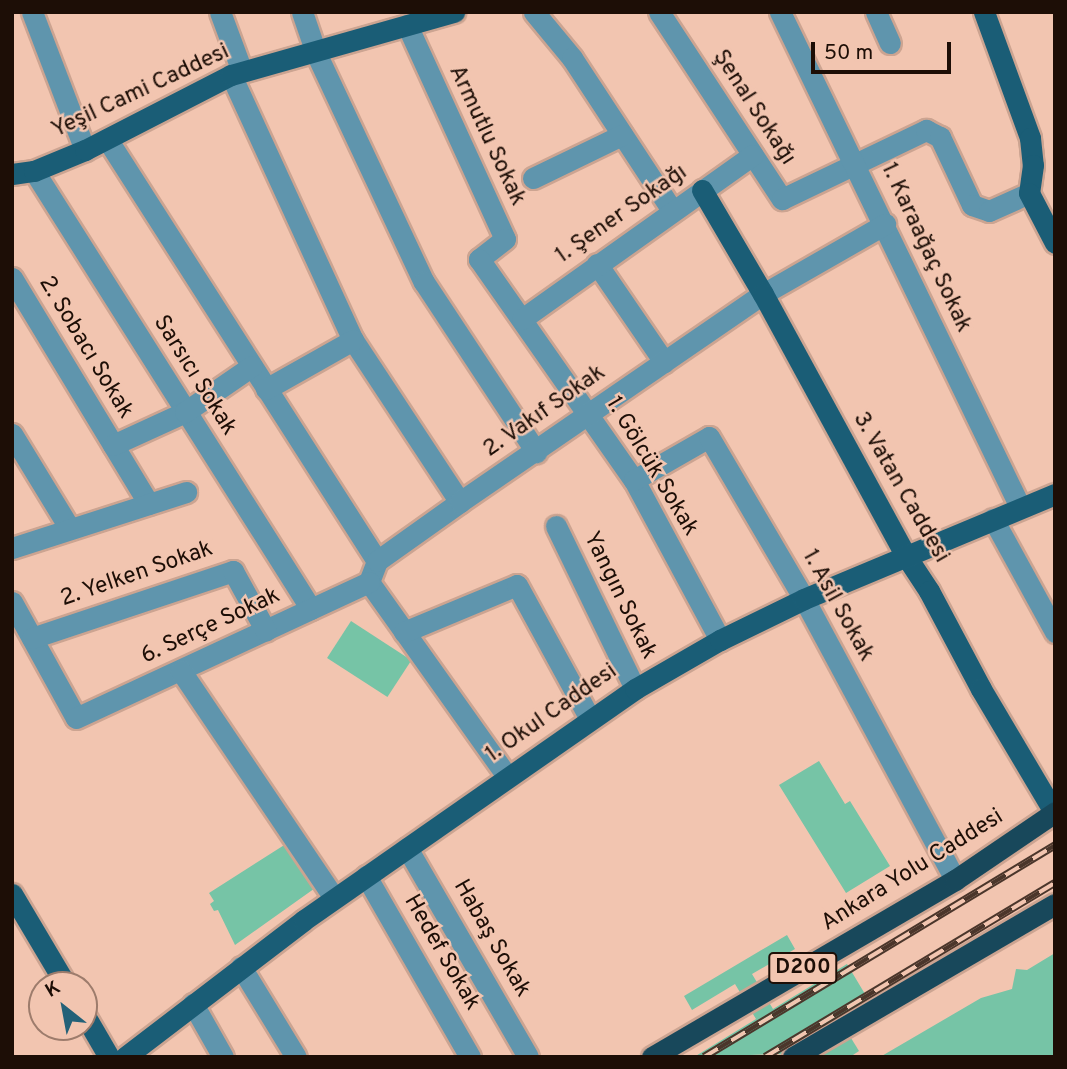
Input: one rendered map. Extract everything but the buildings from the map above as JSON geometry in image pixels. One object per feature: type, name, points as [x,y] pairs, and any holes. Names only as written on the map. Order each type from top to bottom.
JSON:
[{"type":"highway","name":"Ankara Yolu Caddesi","points":[[652,1057],[955,880],[1054,812]]},
{"type":"highway","points":[[793,1057],[1055,904]]},
{"type":"main road","name":"Yeşil Cami Caddesi","points":[[18,171],[85,150],[237,73],[316,53],[418,19],[454,12]]},
{"type":"main road","points":[[984,12],[1030,138],[1033,165],[1030,193],[1055,243]]},
{"type":"main road","name":"3. Vatan Caddesi","points":[[702,190],[763,294],[906,556],[929,591],[981,688],[1054,812]]},
{"type":"main road","name":"1. Okul Caddesi","points":[[124,1056],[334,898],[635,689],[720,640],[804,599],[1055,494]]},
{"type":"main road","points":[[12,894],[20,923],[56,971]]},
{"type":"main road","points":[[98,1029],[124,1056]]},
{"type":"street","points":[[32,12],[85,150]]},
{"type":"street","points":[[219,12],[237,73],[353,340],[460,502]]},
{"type":"street","points":[[302,12],[316,53],[424,282],[536,452]]},
{"type":"street","points":[[534,12],[572,58],[672,210]]},
{"type":"street","name":"Şenal Sokağı","points":[[659,12],[782,199],[856,163]]},
{"type":"street","name":"1. Karaağaç Sokak","points":[[780,12],[856,163],[1020,507]]},
{"type":"street","points":[[876,12],[890,43]]},
{"type":"street","name":"Armutlu Sokak","points":[[418,19],[505,239],[479,259]]},
{"type":"street","points":[[856,163],[926,130],[940,137],[972,205],[989,211],[1030,193]]},
{"type":"street","points":[[533,178],[622,135]]},
{"type":"street","points":[[107,139],[377,561],[369,582],[507,776]]},
{"type":"street","name":"1. Şener Sokağı","points":[[522,319],[753,155]]},
{"type":"street","name":"Sarsıcı Sokak","points":[[18,171],[185,412],[311,609]]},
{"type":"street","name":"2. Vakıf Sokak","points":[[377,561],[763,294],[885,224]]},
{"type":"street","name":"1. Gölcük Sokak","points":[[479,259],[634,480],[720,640]]},
{"type":"street","points":[[597,264],[664,362]]},
{"type":"street","name":"2. Sobacı Sokak","points":[[12,278],[149,504]]},
{"type":"street","points":[[265,389],[353,340]]},
{"type":"street","points":[[113,445],[185,412],[252,366]]},
{"type":"street","points":[[12,434],[70,529]]},
{"type":"street","name":"1. Asil Sokak","points":[[634,480],[709,438],[804,599],[955,880]]},
{"type":"street","points":[[12,548],[186,492]]},
{"type":"street","points":[[993,519],[1055,632]]},
{"type":"street","name":"Yangın Sokak","points":[[556,526],[635,689]]},
{"type":"street","name":"2. Yelken Sokak","points":[[32,638],[233,571],[266,632]]},
{"type":"street","name":"6. Serçe Sokak","points":[[32,638],[76,718],[369,582]]},
{"type":"street","points":[[404,632],[517,585],[590,719]]},
{"type":"street","points":[[12,602],[32,638]]},
{"type":"street","points":[[181,671],[334,898]]},
{"type":"street","name":"Habaş Sokak","points":[[407,848],[528,1057]]},
{"type":"street","name":"Hedef Sokak","points":[[366,876],[470,1057]]},
{"type":"street","points":[[241,967],[296,1057]]},
{"type":"street","points":[[193,1004],[223,1057]]},
{"type":"railway","points":[[704,1057],[1055,845]]},
{"type":"railway","points":[[765,1057],[1055,883]]}]
